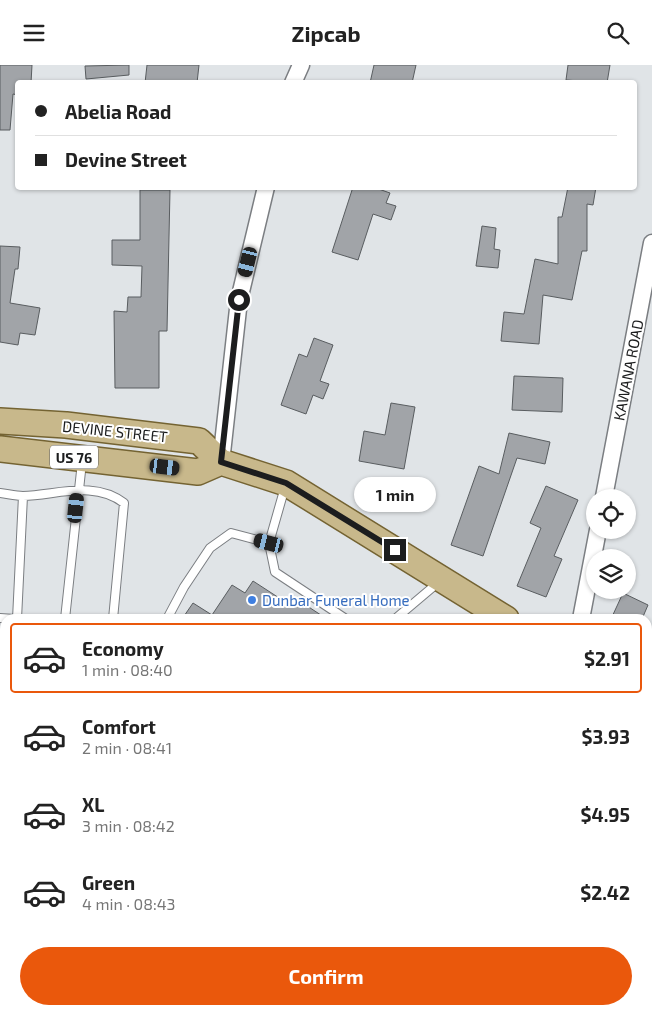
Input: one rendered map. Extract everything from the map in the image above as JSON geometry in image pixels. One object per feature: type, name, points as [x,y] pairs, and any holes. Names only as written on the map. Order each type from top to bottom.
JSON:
[{"type":"main road","name":"DEVINE STREET","points":[[0,421],[88,428],[199,441],[221,462],[286,483],[498,614]]},
{"type":"main road","points":[[82,458],[88,428]]},
{"type":"main road","name":"DEVINE STREET","points":[[0,449],[198,472],[221,462]]},
{"type":"street","points":[[294,80],[301,65]]},
{"type":"street","points":[[221,462],[239,300],[265,190]]},
{"type":"street","name":"KAWANA ROAD","points":[[606,489],[652,243]]},
{"type":"street","points":[[582,614],[596,539]]},
{"type":"lane","points":[[66,614],[82,458]]},
{"type":"lane","points":[[286,483],[269,543],[275,572],[338,614]]},
{"type":"lane","points":[[0,493],[22,496],[78,489],[113,494],[124,503],[113,614]]},
{"type":"lane","points":[[16,614],[22,496]]},
{"type":"lane","points":[[170,614],[184,587],[210,548],[231,533],[269,543]]},
{"type":"lane","points":[[401,614],[442,579]]},
{"type":"building","points":[[0,65],[32,65],[31,80],[15,80],[10,130],[0,130]]},
{"type":"building","points":[[129,65],[129,75],[86,79],[85,66]]},
{"type":"building","points":[[147,65],[199,65],[197,80],[145,80]]},
{"type":"building","points":[[374,65],[416,65],[413,80],[371,80]]},
{"type":"building","points":[[568,65],[610,65],[608,80],[566,80]]},
{"type":"building","points":[[140,190],[170,190],[167,331],[159,331],[159,388],[115,388],[114,311],[127,312],[128,297],[141,297],[142,266],[112,265],[112,240],[140,240]]},
{"type":"building","points":[[352,190],[382,190],[390,193],[386,203],[396,206],[391,220],[373,214],[358,260],[332,252]]},
{"type":"building","points":[[567,190],[596,190],[593,205],[587,204],[587,251],[582,251],[572,300],[543,295],[539,344],[501,341],[504,312],[524,314],[535,259],[558,264],[558,217],[562,217]]},
{"type":"building","points":[[482,226],[496,228],[494,249],[500,250],[498,268],[476,266]]},
{"type":"building","points":[[0,246],[20,247],[18,269],[15,269],[10,303],[40,308],[35,335],[20,333],[18,345],[0,342]]},
{"type":"building","points":[[314,338],[333,345],[320,381],[329,384],[323,399],[313,395],[306,414],[281,405],[299,354],[307,357]]},
{"type":"building","points":[[514,376],[563,378],[562,412],[512,410]]},
{"type":"building","points":[[391,403],[415,407],[404,469],[359,461],[364,431],[385,435]]},
{"type":"building","points":[[509,433],[550,442],[545,464],[517,458],[483,556],[451,545],[479,466],[499,474]]},
{"type":"building","points":[[546,486],[578,500],[554,556],[562,559],[546,597],[517,586],[541,528],[530,523]]},
{"type":"building","name":"Dunbar Funeral Home","points":[[253,581],[290,605],[295,598],[319,614],[213,614],[232,585],[245,593]]},
{"type":"building","points":[[620,599],[636,599],[648,605],[644,614],[613,614]]},
{"type":"building","name":"Dunbar Funeral Home","points":[[193,603],[210,614],[185,614]]},
{"type":"place","name":"Dunbar Funeral Home","points":[[252,600]]},
{"type":"route","points":[[239,300],[221,462],[286,483],[395,550]]}]
